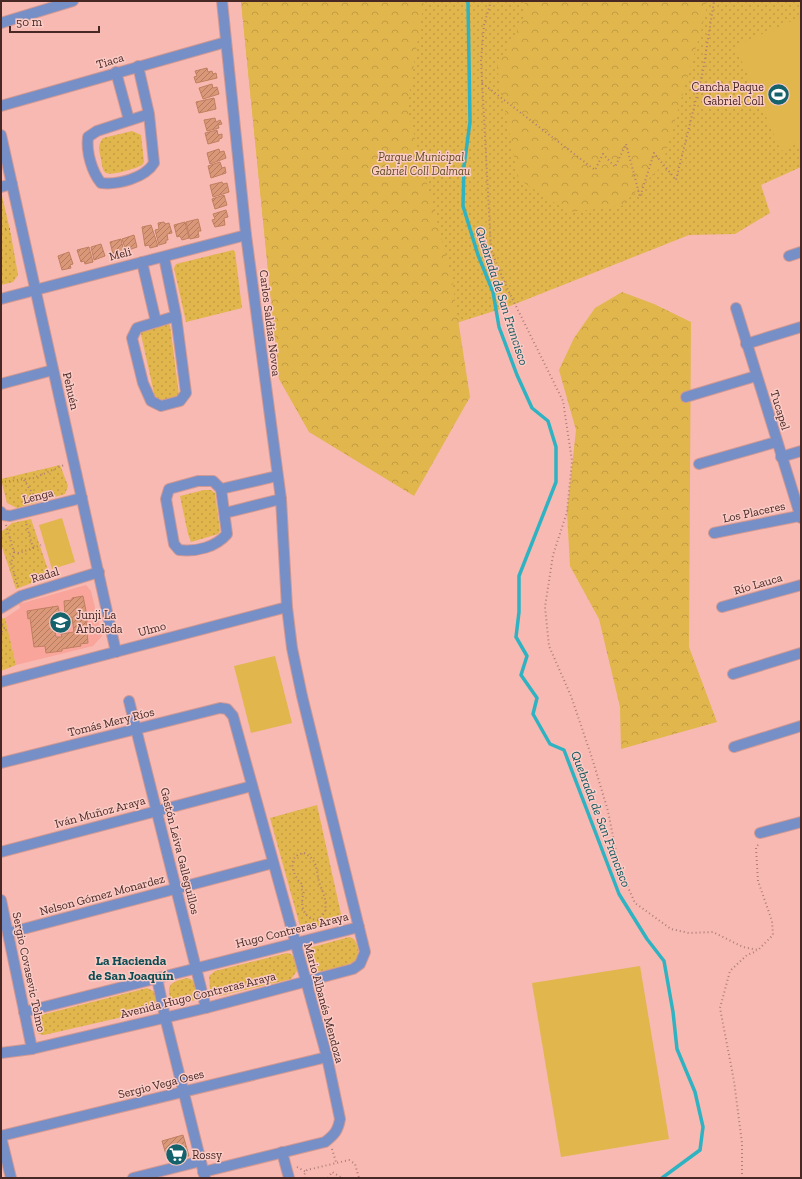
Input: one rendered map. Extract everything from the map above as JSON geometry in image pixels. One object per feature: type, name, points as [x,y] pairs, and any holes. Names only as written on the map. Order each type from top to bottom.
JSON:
[{"type":"street","points":[[1,23],[50,4],[73,1]]},
{"type":"street","name":"Carlos Saldías Novoa","points":[[222,1],[246,235],[281,499],[286,607],[292,648]]},
{"type":"street","name":"Tiaca","points":[[1,106],[116,72],[226,42]]},
{"type":"street","points":[[138,66],[149,114],[154,163],[150,170],[142,175],[110,184],[101,183],[96,176],[87,146],[88,137],[97,131],[149,114]]},
{"type":"street","points":[[116,72],[129,120]]},
{"type":"street","name":"Pehuén","points":[[1,135],[116,652]]},
{"type":"street","points":[[1,187],[12,184]]},
{"type":"street","name":"Meli","points":[[1,299],[246,235]]},
{"type":"street","points":[[789,256],[801,252]]},
{"type":"street","points":[[164,256],[176,316],[186,393],[180,401],[161,406],[152,401],[143,383],[132,338],[137,328],[176,316]]},
{"type":"street","points":[[142,262],[156,322]]},
{"type":"street","name":"Tucapel","points":[[736,308],[800,517]]},
{"type":"street","points":[[746,344],[801,327]]},
{"type":"street","points":[[1,384],[53,370]]},
{"type":"street","points":[[686,397],[756,376]]},
{"type":"street","points":[[699,464],[776,442]]},
{"type":"street","points":[[781,457],[801,451]]},
{"type":"street","points":[[220,489],[277,476]]},
{"type":"street","points":[[198,481],[213,481],[220,489],[225,513],[227,534],[220,543],[191,552],[179,550],[174,544],[166,499],[169,489],[198,481]]},
{"type":"street","name":"Lenga","points":[[2,514],[10,516],[82,498]]},
{"type":"street","points":[[225,513],[281,499]]},
{"type":"street","name":"Los Placeres","points":[[714,533],[800,517]]},
{"type":"street","name":"Radal","points":[[1,608],[21,596],[99,572]]},
{"type":"street","name":"Río Lauca","points":[[722,608],[801,586]]},
{"type":"street","name":"Ulmo","points":[[1,682],[286,607]]},
{"type":"street","name":"Hugo Contreras Araya","points":[[24,1012],[358,927],[302,696],[292,648]]},
{"type":"street","points":[[733,674],[801,653]]},
{"type":"street","name":"Gastón Leiva Galleguillos","points":[[129,701],[206,1008]]},
{"type":"street","name":"Tomás Mery Ríos","points":[[1,764],[220,708],[227,709]]},
{"type":"street","name":"Mario Albanés Mendoza","points":[[204,1175],[282,1152],[325,1142],[339,1129],[340,1119],[327,1057],[294,943],[233,716],[227,709]]},
{"type":"street","points":[[734,747],[801,726]]},
{"type":"street","name":"Iván Muñoz Araya","points":[[1,852],[252,786]]},
{"type":"street","points":[[760,833],[801,822]]},
{"type":"street","name":"Nelson Gómez Monardez","points":[[8,932],[272,863]]},
{"type":"street","name":"Sergio Covasevic Tolmo","points":[[1,900],[32,1049]]},
{"type":"street","name":"Avenida Hugo Contreras Araya","points":[[1,1053],[32,1049],[206,1008],[353,969],[360,964],[365,952],[358,927]]},
{"type":"street","points":[[157,978],[165,1017],[204,1175]]},
{"type":"street","name":"Sergio Vega Oses","points":[[1,1137],[327,1057]]},
{"type":"street","points":[[1,1137],[11,1178]]},
{"type":"street","points":[[282,1152],[289,1178]]},
{"type":"street","points":[[133,1178],[201,1161]]},
{"type":"path","points":[[492,1],[484,25],[481,60],[491,250],[507,288],[563,400],[572,461],[567,512],[553,555],[545,607],[549,646],[571,696],[592,758],[608,811],[619,867],[635,903],[671,929],[689,933],[713,932],[743,946],[758,950]]},
{"type":"path","points":[[482,83],[595,170],[603,154],[614,167],[626,144],[640,197],[654,153],[676,180],[703,72],[714,1]]},
{"type":"path","points":[[1,482],[24,480],[50,472],[73,459]]},
{"type":"path","points":[[24,480],[40,509]]},
{"type":"path","points":[[22,513],[33,548]]},
{"type":"path","points":[[2,514],[14,552],[11,563],[21,596]]},
{"type":"path","points":[[14,552],[19,553],[41,545]]},
{"type":"path","points":[[1,620],[4,628],[1,633]]},
{"type":"path","points":[[742,1178],[742,1143],[734,1081],[720,1008],[730,971],[747,955],[758,950],[772,935],[772,921],[758,880],[756,847],[771,831]]},
{"type":"path","points":[[304,853],[311,856],[316,863],[320,882],[326,895],[325,912],[318,920],[312,919],[304,913],[301,902],[304,892],[301,889],[303,885],[294,874],[292,866],[293,859],[299,854],[304,853]]},
{"type":"path","points":[[305,1178],[304,1175],[307,1170],[349,1160],[355,1164],[359,1178]]},
{"type":"path","points":[[328,1178],[332,1172],[342,1178]]},
{"type":"shaded area","name":"Junji La Arboleda","points":[[86,585],[91,591],[102,636],[93,646],[16,665],[5,618],[20,608],[19,604]]},
{"type":"green space","name":"Parque Municipal Gabriel Coll Dalmau","points":[[241,1],[801,1],[801,167],[761,185],[770,213],[735,234],[689,235],[510,306],[279,379]]},
{"type":"green space","points":[[241,1],[424,1],[407,108],[451,274],[470,397],[414,496],[309,432],[279,379]]},
{"type":"green space","points":[[525,1],[706,1],[706,13],[662,166],[621,206],[569,212],[518,179],[497,67],[523,20]]},
{"type":"green space","name":"Cancha Paque Gabriel Coll","points":[[801,17],[801,142],[781,151],[735,46]]},
{"type":"green space","points":[[132,131],[141,135],[144,162],[142,165],[130,170],[119,173],[106,173],[103,169],[99,151],[101,141],[103,138]]},
{"type":"green space","points":[[1,191],[18,275],[13,282],[1,285]]},
{"type":"green space","points":[[233,250],[235,252],[242,308],[186,322],[174,268],[176,264]]},
{"type":"green space","points":[[622,292],[654,304],[691,322],[689,647],[717,722],[621,749],[620,707],[599,619],[570,566],[567,512],[576,430],[559,370],[574,338],[595,308]]},
{"type":"green space","points":[[164,322],[170,325],[179,395],[175,398],[156,402],[140,330]]},
{"type":"green space","points":[[60,465],[68,486],[65,494],[17,508],[7,503],[1,479]]},
{"type":"green space","points":[[204,490],[211,490],[215,493],[220,531],[218,534],[191,542],[180,496]]},
{"type":"green space","points":[[62,518],[75,562],[52,569],[39,525]]},
{"type":"green space","points":[[31,519],[50,576],[16,589],[1,544],[1,532],[12,523]]},
{"type":"green space","points":[[5,618],[16,665],[1,671],[1,619]]},
{"type":"green space","points":[[275,656],[292,723],[251,733],[234,666]]},
{"type":"green space","points":[[317,805],[341,914],[335,922],[305,930],[300,926],[270,818]]},
{"type":"green space","points":[[349,937],[354,940],[359,952],[358,958],[355,961],[344,966],[322,971],[313,970],[310,967],[305,957],[309,948]]},
{"type":"green space","points":[[287,953],[291,954],[297,961],[297,971],[291,979],[219,996],[210,989],[209,976],[215,971]]},
{"type":"green space","points":[[640,966],[669,1139],[561,1157],[532,983]]},
{"type":"green space","points":[[187,978],[191,979],[197,986],[195,1000],[179,1005],[172,1003],[169,992],[170,985],[176,981]]},
{"type":"green space","points":[[147,988],[155,992],[156,1007],[153,1010],[44,1035],[39,1034],[35,1030],[35,1020],[41,1015]]},
{"type":"building","points":[[207,68],[208,72],[212,71],[213,74],[216,73],[217,78],[196,83],[194,77],[197,76],[195,71]]},
{"type":"building","points":[[212,84],[213,88],[217,87],[219,94],[203,99],[199,88]]},
{"type":"building","points":[[214,98],[216,109],[199,113],[196,102]]},
{"type":"building","points":[[215,118],[216,122],[220,120],[222,124],[218,125],[219,128],[207,131],[204,120]]},
{"type":"building","points":[[217,130],[218,135],[222,134],[222,138],[219,139],[219,141],[208,144],[205,133]]},
{"type":"building","points":[[219,149],[220,152],[224,151],[226,158],[210,164],[207,153]]},
{"type":"building","points":[[220,162],[222,168],[225,167],[226,173],[211,178],[208,166]]},
{"type":"building","points":[[222,182],[223,184],[227,183],[229,192],[213,197],[210,185]]},
{"type":"building","points":[[224,195],[227,205],[215,209],[212,199]]},
{"type":"building","points":[[226,210],[228,217],[224,218],[225,225],[215,227],[212,220],[215,219],[213,214]]},
{"type":"building","points":[[198,219],[201,231],[198,231],[199,237],[190,239],[186,222]]},
{"type":"building","points":[[164,222],[165,224],[169,223],[172,233],[167,234],[168,240],[166,240],[166,243],[159,245],[155,230],[159,229],[158,223]]},
{"type":"building","points":[[185,222],[189,238],[182,240],[180,236],[177,237],[174,225]]},
{"type":"building","points":[[151,225],[158,246],[150,248],[149,245],[145,246],[142,227]]},
{"type":"building","points":[[134,235],[137,247],[126,251],[122,239]]},
{"type":"building","points":[[121,239],[124,252],[113,254],[110,242]]},
{"type":"building","points":[[101,244],[105,256],[94,260],[91,247]]},
{"type":"building","points":[[89,247],[93,262],[85,264],[84,261],[81,262],[77,250]]},
{"type":"building","points":[[69,252],[73,264],[70,265],[71,268],[62,270],[58,256]]},
{"type":"building","points":[[83,596],[88,621],[86,621],[88,643],[80,644],[81,646],[62,649],[62,651],[46,653],[45,646],[34,647],[30,618],[28,619],[27,611],[58,606],[60,616],[65,615],[64,601],[72,600],[72,598]],"holes":[[[72,617],[74,632],[61,634],[62,637],[56,637],[53,620]]]},
{"type":"building","points":[[183,1135],[189,1156],[168,1161],[162,1141]]},
{"type":"waterway","name":"Quebrada de San Francisco","points":[[468,1],[470,122],[464,166],[463,206],[478,255],[493,292],[499,327],[517,375],[532,408],[548,421],[556,447],[556,482],[519,576],[519,612],[516,637],[527,656],[521,675],[537,698],[533,714],[550,744],[564,750],[619,894],[647,939],[664,961],[673,1012],[677,1049],[695,1092],[703,1127],[700,1150],[662,1178]]},
{"type":"place","name":"Cancha Paque Gabriel Coll","points":[[779,94]]},
{"type":"place","name":"Junji La Arboleda","points":[[61,622]]},
{"type":"place","name":"Rossy","points":[[177,1155]]},
{"type":"district","name":"La Hacienda de San Joaquín","points":[[131,968]]}]
